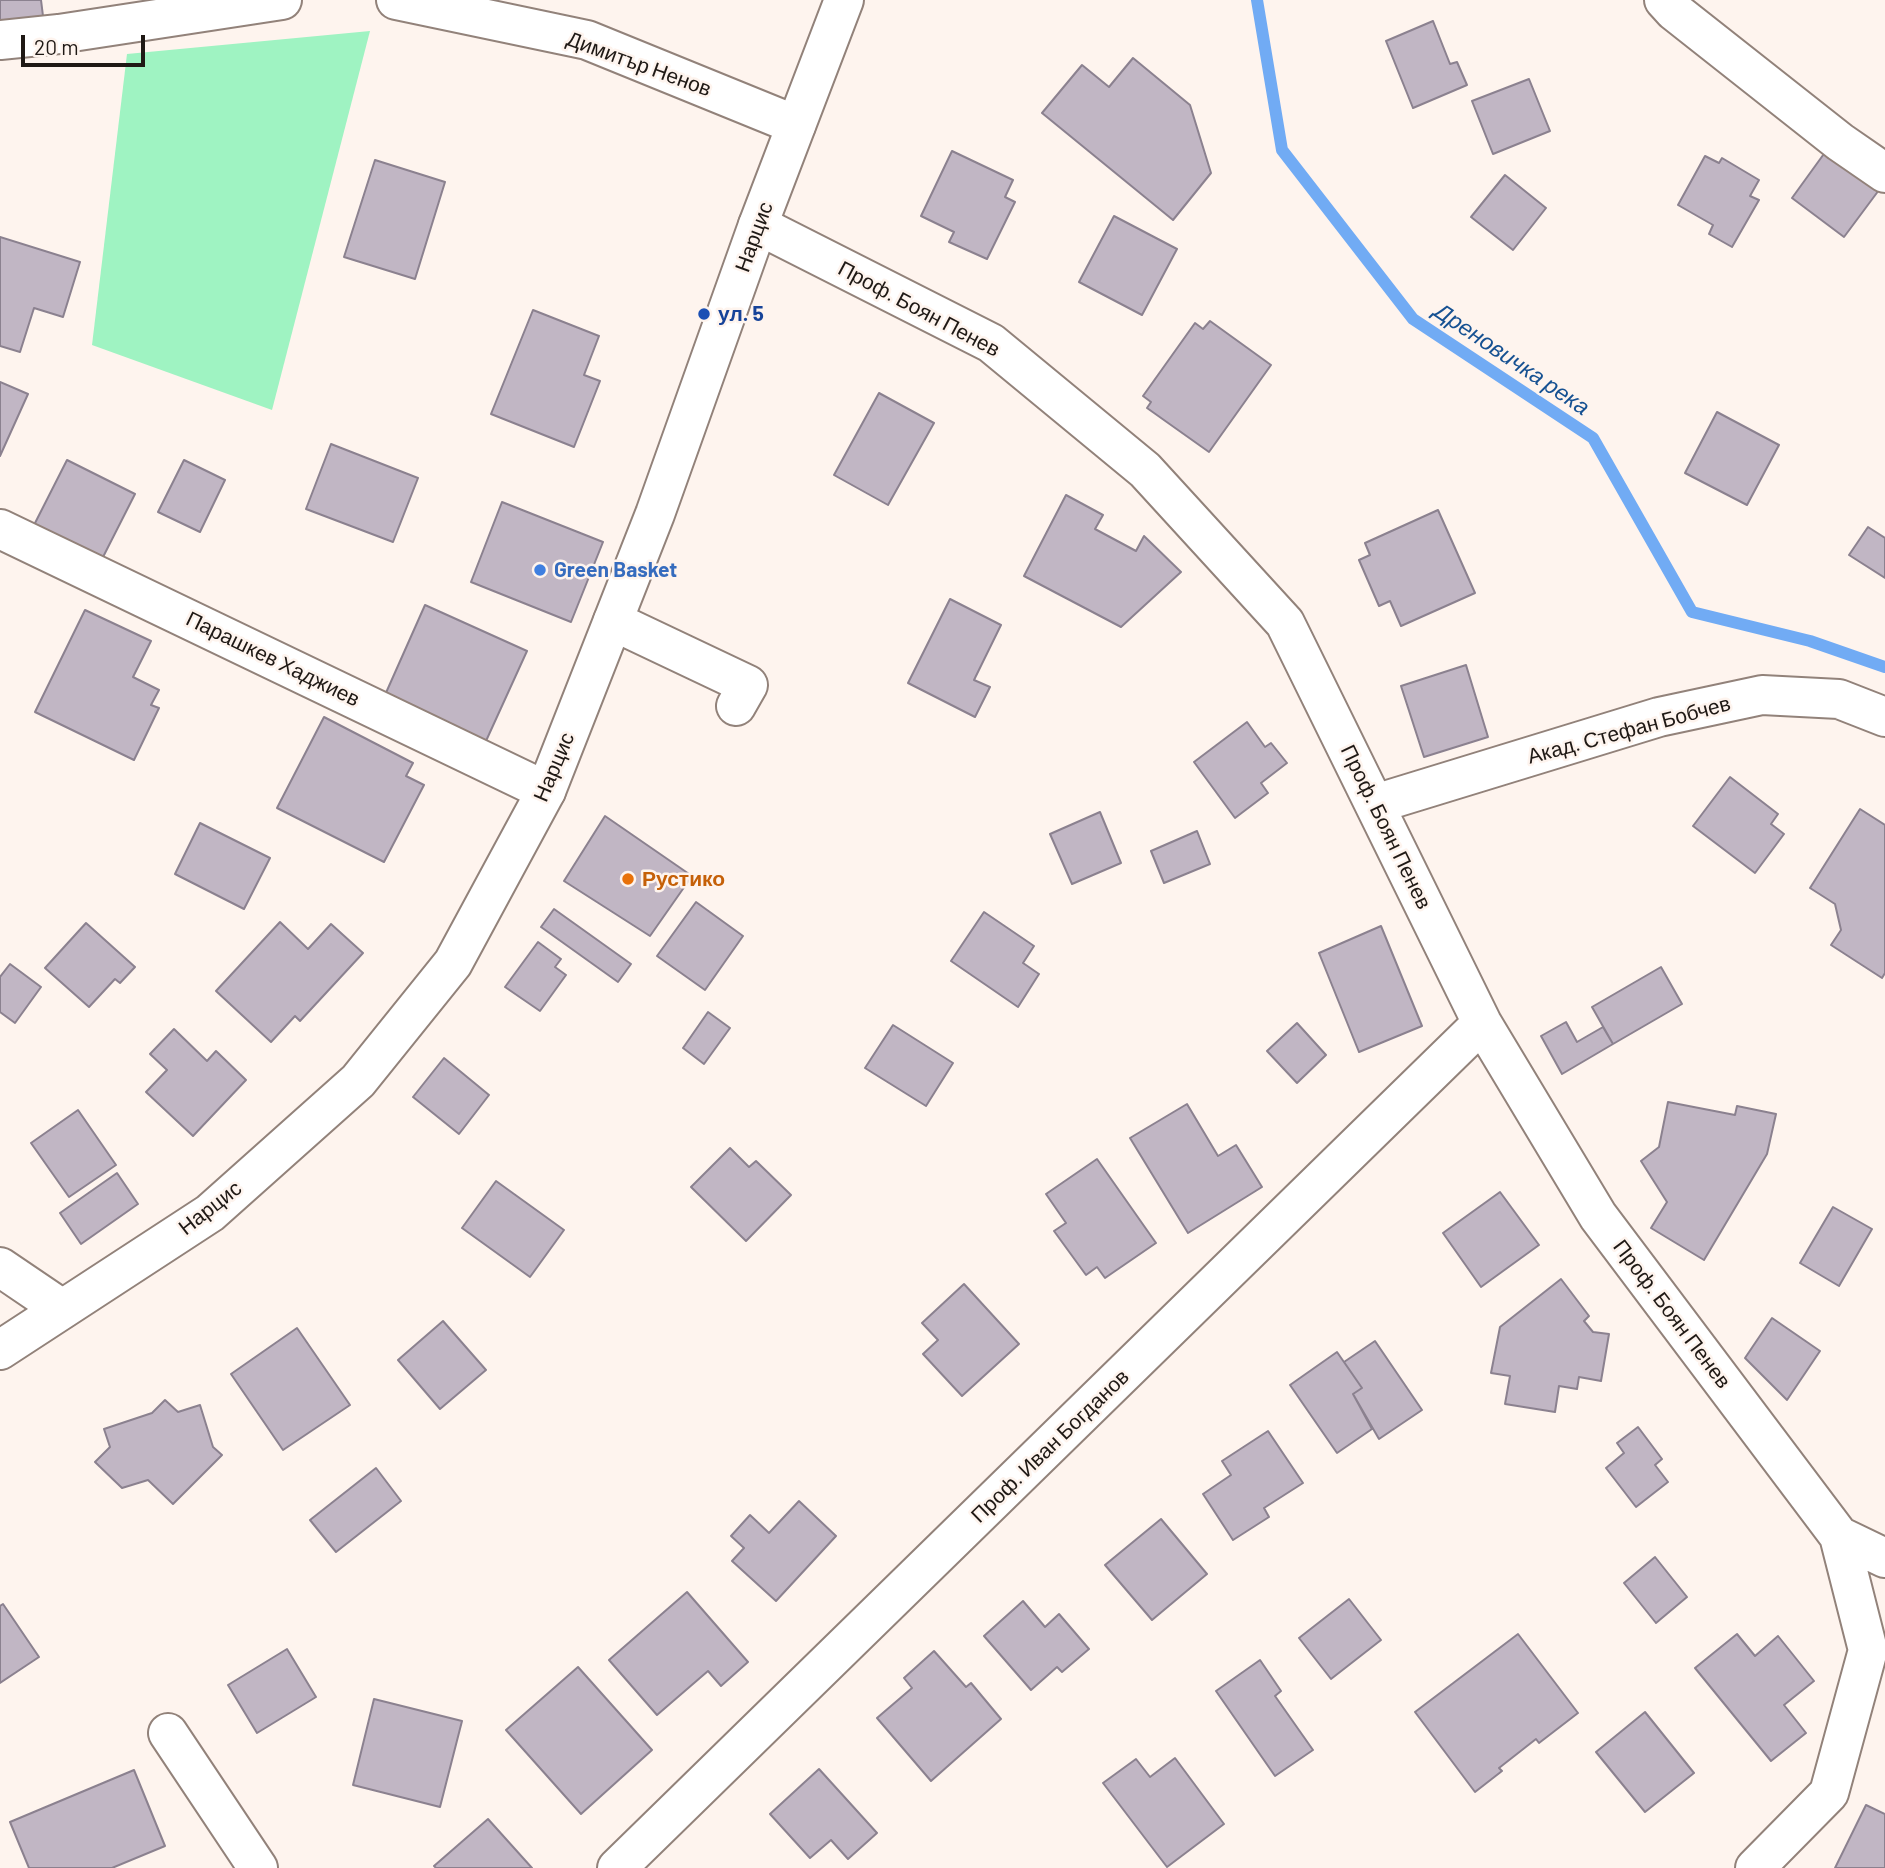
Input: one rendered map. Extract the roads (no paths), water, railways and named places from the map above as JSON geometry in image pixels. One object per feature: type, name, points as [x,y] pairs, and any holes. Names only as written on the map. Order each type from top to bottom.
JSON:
[{"type":"street","points":[[0,40],[59,34],[282,0]]},
{"type":"street","name":"Димитър Ненов","points":[[396,0],[587,40],[796,125]]},
{"type":"street","name":"Нарцис","points":[[0,1350],[210,1213],[358,1082],[453,963],[546,791],[656,514],[758,225],[844,0]]},
{"type":"street","points":[[1664,0],[1674,11],[1829,134],[1885,173]]},
{"type":"street","name":"Проф. Боян Пенев","points":[[758,225],[991,343],[1145,470],[1285,623],[1482,1023],[1598,1216],[1839,1536],[1885,1558]]},
{"type":"street","name":"Парашкев Хаджиев","points":[[0,529],[546,791]]},
{"type":"street","points":[[613,621],[748,685],[736,706]]},
{"type":"street","name":"Акад. Стефан Бобчев","points":[[1375,804],[1659,717],[1762,695],[1839,699],[1885,717]]},
{"type":"street","name":"Проф. Иван Богданов","points":[[617,1868],[1482,1023]]},
{"type":"street","points":[[0,1267],[62,1309]]},
{"type":"street","points":[[1755,1868],[1829,1793],[1868,1650],[1839,1536]]},
{"type":"street","points":[[168,1733],[258,1868]]},
{"type":"waterway","name":"Дреновичка река","points":[[1257,0],[1282,150],[1413,319],[1593,438],[1692,612],[1810,641],[1885,667]]},
{"type":"place","name":"ул. 5","points":[[704,314]]},
{"type":"place","name":"Green Basket","points":[[540,570]]},
{"type":"place","name":"Рустико","points":[[628,879]]}]
